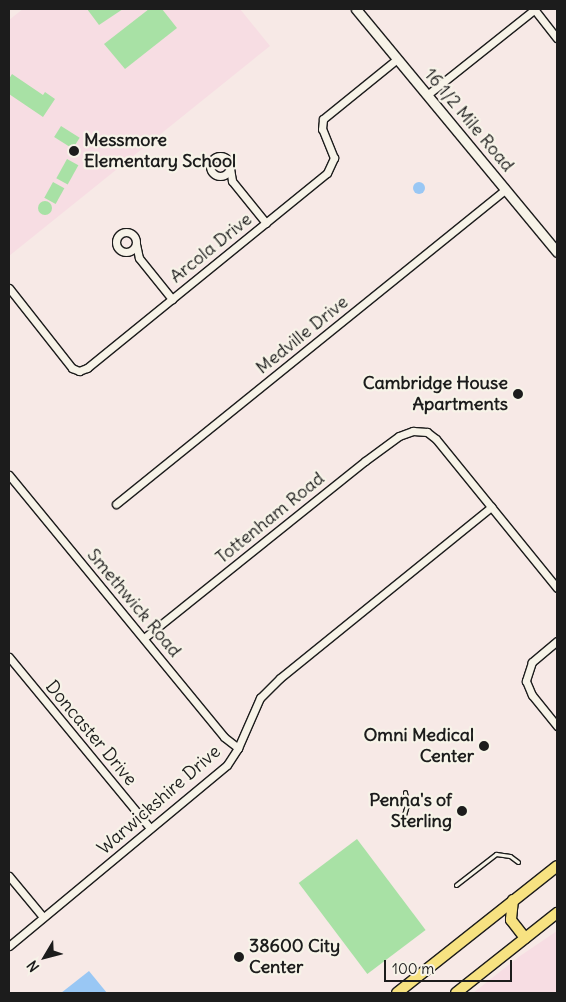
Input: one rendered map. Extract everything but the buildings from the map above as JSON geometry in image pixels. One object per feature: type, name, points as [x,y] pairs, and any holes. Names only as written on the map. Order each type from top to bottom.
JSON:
[{"type":"main road","points":[[397,993],[557,866]]},
{"type":"main road","points":[[513,900],[511,920],[525,938]]},
{"type":"main road","points":[[456,993],[557,913]]},
{"type":"street","name":"16 1/2 Mile Road","points":[[356,9],[556,248]]},
{"type":"street","points":[[427,95],[534,9],[557,38]]},
{"type":"street","name":"Arcola Drive","points":[[9,288],[72,368],[79,371],[87,368],[332,167],[333,153],[322,129],[323,119],[397,58]]},
{"type":"street","points":[[232,181],[230,168],[225,157],[212,159],[210,169],[232,181],[266,223]]},
{"type":"street","points":[[220,176],[230,168]]},
{"type":"street","name":"Medville Drive","points":[[116,504],[506,189]]},
{"type":"street","points":[[139,258],[133,234],[121,234],[117,245],[139,258],[172,299]]},
{"type":"street","points":[[126,252],[136,244]]},
{"type":"street","name":"Tottenham Road","points":[[144,638],[378,451],[406,432],[420,430],[436,439],[491,507]]},
{"type":"street","name":"Smethwick Road","points":[[9,475],[224,737],[238,748]]},
{"type":"street","points":[[491,507],[557,588]]},
{"type":"street","name":"Warwickshire Drive","points":[[9,946],[227,765],[238,748],[252,711],[269,688],[491,507]]},
{"type":"street","points":[[557,640],[532,662],[526,681],[532,695],[557,726]]},
{"type":"street","name":"Doncaster Drive","points":[[9,657],[150,828]]},
{"type":"street","points":[[9,876],[43,917]]},
{"type":"lane","points":[[403,818],[407,805],[405,792]]},
{"type":"lane","points":[[456,885],[496,854],[510,856],[518,862]]},
{"type":"shaded area","name":"Messmore Elementary School","points":[[23,9],[240,9],[270,46],[9,256],[9,20]]},
{"type":"shaded area","points":[[557,931],[557,993],[473,993],[520,956]]},
{"type":"green space","points":[[87,9],[123,9],[99,25]]},
{"type":"green space","points":[[149,9],[162,9],[177,28],[125,69],[104,44]]},
{"type":"green space","points":[[12,74],[43,95],[45,92],[55,99],[43,117],[9,94],[9,79]]},
{"type":"green space","points":[[61,126],[80,138],[73,149],[54,137]]},
{"type":"green space","points":[[67,159],[78,165],[68,185],[56,178]]},
{"type":"green space","points":[[53,182],[64,188],[56,204],[44,198]]},
{"type":"green space","points":[[45,201],[50,203],[52,208],[50,213],[45,215],[40,213],[38,208],[40,203]]},
{"type":"green space","points":[[357,839],[426,930],[367,974],[299,883]]},
{"type":"water","points":[[419,182],[425,188],[419,194],[413,188]]},
{"type":"water","points":[[89,971],[107,993],[61,993]]},
{"type":"place","name":"Messmore Elementary School","points":[[74,151]]},
{"type":"place","name":"Cambridge House Apartments","points":[[518,394]]},
{"type":"place","name":"Omni Medical Center","points":[[484,746]]},
{"type":"place","name":"Penna's of Sterling","points":[[462,811]]},
{"type":"place","name":"38600 City Center","points":[[239,957]]}]
